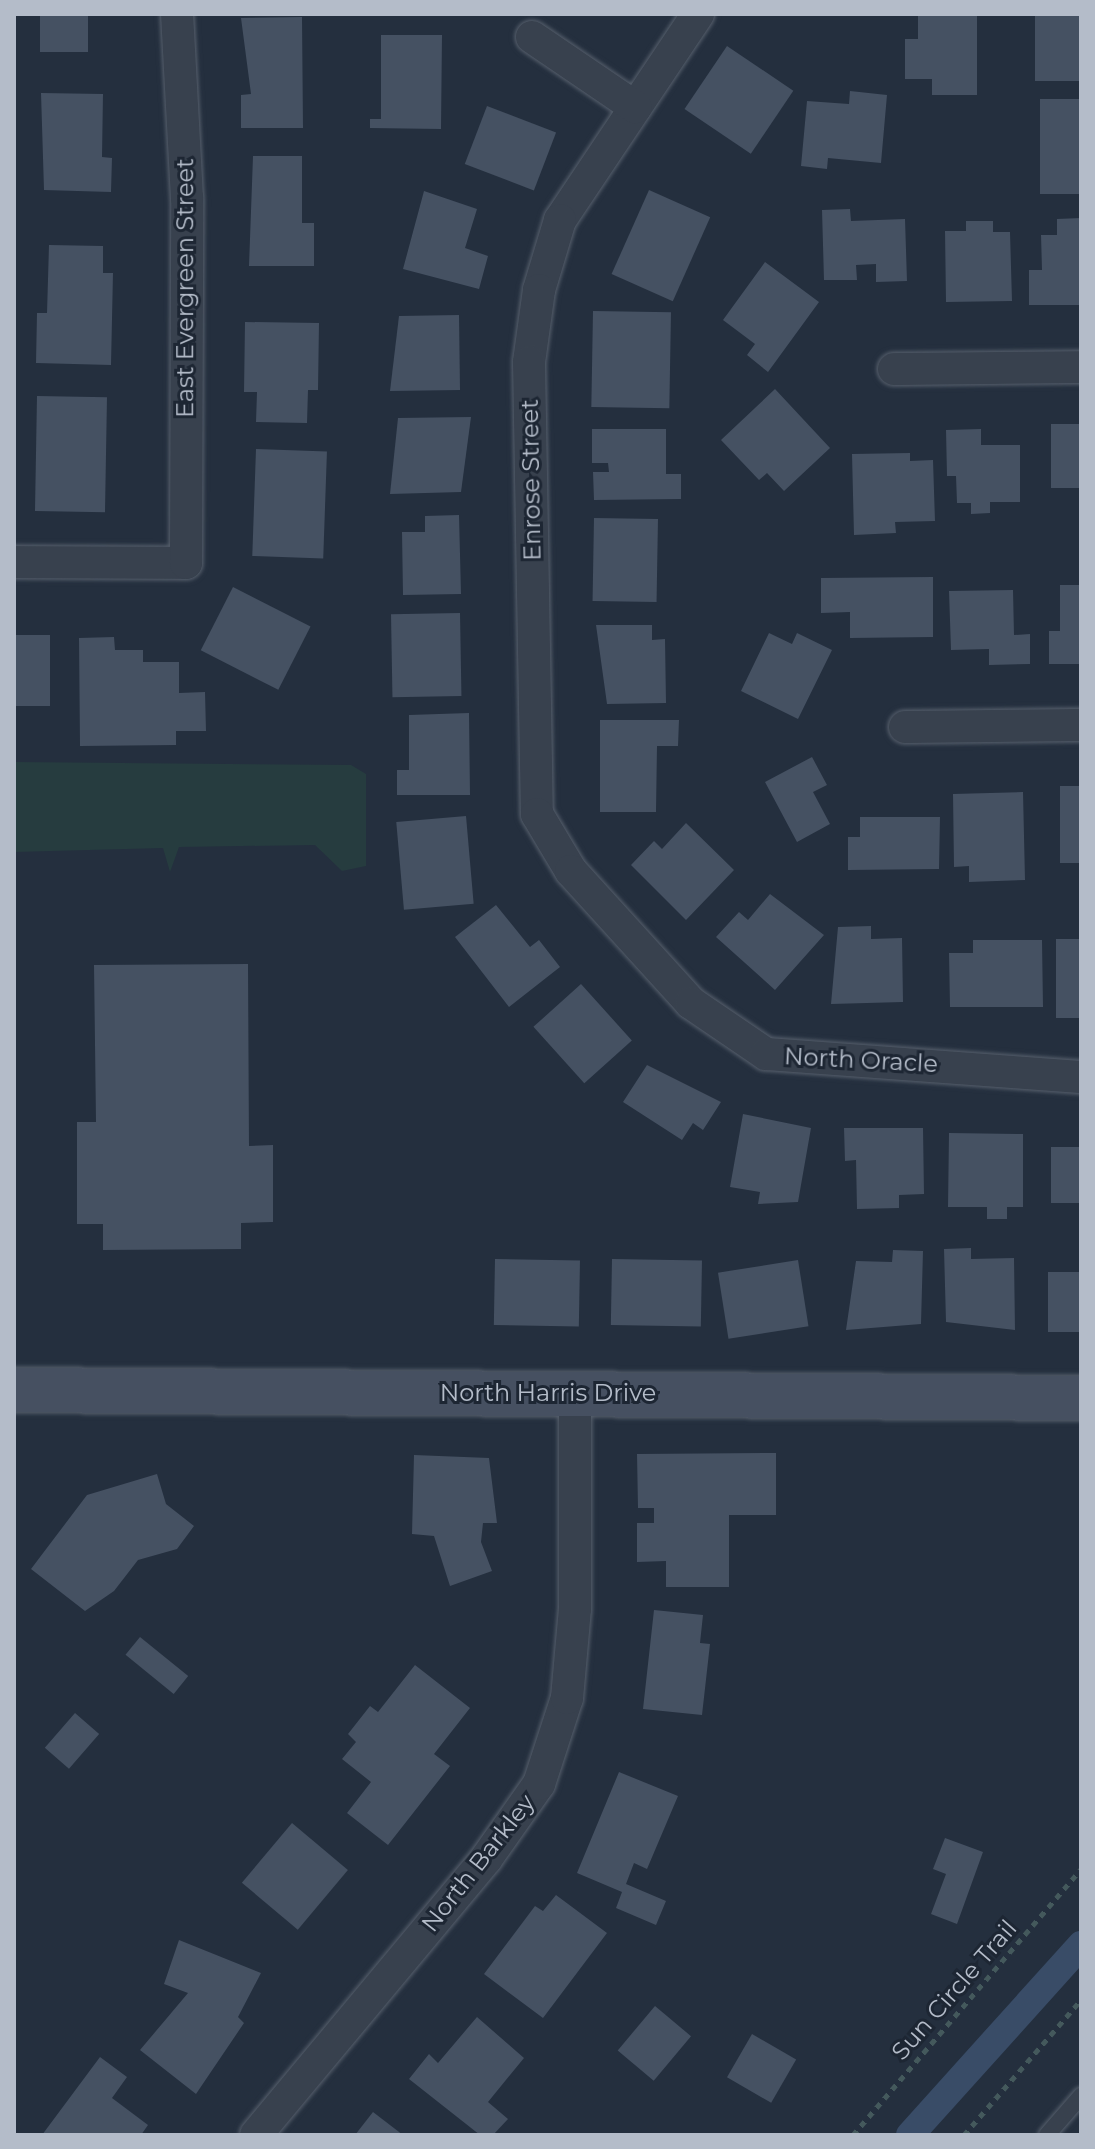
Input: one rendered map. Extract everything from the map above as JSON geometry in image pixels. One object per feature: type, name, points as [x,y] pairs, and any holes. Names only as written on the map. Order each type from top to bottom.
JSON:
[{"type":"street","name":"East Evergreen Street","points":[[14,562],[186,563],[187,198],[177,14]]},
{"type":"street","name":"Enrose Street","points":[[571,871],[537,814],[529,362],[539,290],[560,220],[698,14]]},
{"type":"street","points":[[532,37],[635,107]]},
{"type":"street","points":[[894,369],[1081,367]]},
{"type":"street","points":[[905,727],[1081,725]]},
{"type":"street","name":"North Oracle","points":[[571,871],[691,1003],[766,1054],[1081,1077]]},
{"type":"street","name":"North Harris Drive","points":[[14,1390],[1081,1398]]},
{"type":"street","name":"North Barkley","points":[[256,2135],[486,1859],[539,1784],[568,1683],[575,1393]]},
{"type":"lane","points":[[1047,2135],[1081,2096]]},
{"type":"path","name":"Sun Circle Trail","points":[[853,2135],[1081,1869]]},
{"type":"path","points":[[964,2135],[1081,2000]]},
{"type":"green space","points":[[14,762],[351,765],[366,774],[366,866],[342,871],[315,845],[179,847],[170,872],[163,848],[14,852]]},
{"type":"building","points":[[40,14],[88,14],[88,52],[40,52]]},
{"type":"building","points":[[918,14],[977,14],[977,95],[932,95],[932,79],[905,79],[905,39],[918,39]]},
{"type":"building","points":[[1035,14],[1081,14],[1081,81],[1035,81]]},
{"type":"building","points":[[302,17],[303,128],[241,128],[241,95],[251,94],[241,18]]},
{"type":"building","points":[[381,35],[442,35],[441,129],[370,128],[370,119],[381,119]]},
{"type":"building","points":[[727,46],[793,91],[751,154],[685,109]]},
{"type":"building","points":[[850,91],[887,95],[881,163],[828,158],[827,169],[801,166],[807,101],[849,104]]},
{"type":"building","points":[[41,93],[103,94],[102,157],[112,158],[111,192],[44,190]]},
{"type":"building","points":[[1040,99],[1081,99],[1081,194],[1040,194]]},
{"type":"building","points":[[487,106],[556,133],[534,190],[465,164]]},
{"type":"building","points":[[253,156],[302,156],[302,223],[314,223],[314,266],[249,266]]},
{"type":"building","points":[[649,190],[710,217],[673,301],[612,274]]},
{"type":"building","points":[[424,191],[477,209],[465,248],[488,256],[479,289],[403,269]]},
{"type":"building","points":[[850,209],[851,221],[905,219],[907,281],[876,282],[876,264],[856,265],[857,280],[824,280],[822,210]]},
{"type":"building","points":[[1081,218],[1081,305],[1029,305],[1029,270],[1042,270],[1041,235],[1057,235],[1057,219]]},
{"type":"building","points":[[966,221],[993,221],[993,232],[1010,232],[1012,301],[946,302],[945,231],[966,231]]},
{"type":"building","points":[[49,245],[103,246],[103,273],[113,273],[111,365],[36,363],[37,313],[47,313]]},
{"type":"building","points":[[765,262],[819,302],[768,372],[747,355],[755,344],[723,320]]},
{"type":"building","points":[[593,311],[671,312],[669,408],[591,407]]},
{"type":"building","points":[[459,315],[460,390],[390,391],[399,316]]},
{"type":"building","points":[[245,322],[319,323],[318,390],[308,390],[307,423],[256,422],[257,392],[244,392]]},
{"type":"building","points":[[775,389],[830,448],[784,491],[767,473],[759,480],[721,440]]},
{"type":"building","points":[[37,396],[107,397],[105,512],[35,511]]},
{"type":"building","points":[[471,417],[461,492],[390,494],[398,418]]},
{"type":"building","points":[[1051,424],[1081,424],[1081,488],[1051,488]]},
{"type":"building","points":[[592,429],[666,429],[666,474],[681,474],[681,499],[594,500],[593,472],[609,472],[608,463],[592,463]]},
{"type":"building","points":[[981,429],[981,445],[1020,445],[1020,502],[990,502],[990,513],[971,514],[971,503],[957,503],[956,476],[947,476],[946,430]]},
{"type":"building","points":[[256,449],[327,451],[323,558],[252,556]]},
{"type":"building","points":[[910,453],[910,461],[933,460],[935,521],[895,522],[896,533],[854,535],[852,454]]},
{"type":"building","points":[[459,515],[461,594],[403,595],[402,532],[425,532],[425,516]]},
{"type":"building","points":[[594,518],[658,519],[657,602],[593,601]]},
{"type":"building","points":[[933,577],[933,637],[850,638],[850,612],[821,613],[821,578]]},
{"type":"building","points":[[1060,585],[1081,585],[1081,664],[1049,664],[1049,631],[1060,631]]},
{"type":"building","points":[[233,587],[311,626],[278,690],[201,650]]},
{"type":"building","points":[[1013,590],[1014,635],[1030,634],[1030,664],[989,665],[989,649],[951,650],[949,591]]},
{"type":"building","points":[[460,613],[461,696],[392,697],[391,614]]},
{"type":"building","points":[[596,625],[652,625],[652,640],[665,639],[666,703],[607,704]]},
{"type":"building","points":[[769,633],[792,644],[797,633],[832,650],[798,719],[741,691]]},
{"type":"building","points":[[14,635],[50,635],[50,706],[14,706]]},
{"type":"building","points":[[114,637],[115,650],[143,650],[143,662],[179,662],[179,693],[205,692],[206,731],[176,731],[176,745],[80,746],[79,638]]},
{"type":"building","points":[[469,713],[470,795],[397,795],[397,770],[409,770],[409,715]]},
{"type":"building","points":[[600,720],[679,720],[678,746],[657,746],[656,812],[600,812]]},
{"type":"building","points":[[812,757],[827,785],[813,792],[830,824],[797,842],[765,782]]},
{"type":"building","points":[[1060,786],[1081,786],[1081,863],[1060,863]]},
{"type":"building","points":[[1023,792],[1025,880],[969,882],[969,866],[954,867],[953,794]]},
{"type":"building","points":[[466,816],[474,904],[404,910],[396,822]]},
{"type":"building","points":[[860,817],[940,817],[939,869],[848,870],[848,837],[860,837]]},
{"type":"building","points":[[686,823],[734,870],[686,920],[631,865],[654,841],[662,849]]},
{"type":"building","points":[[770,894],[824,935],[775,990],[716,937],[739,912],[748,920]]},
{"type":"building","points":[[496,905],[530,947],[539,940],[560,967],[509,1007],[455,937]]},
{"type":"building","points":[[871,926],[871,939],[902,938],[903,1002],[831,1004],[838,927]]},
{"type":"building","points":[[1056,939],[1081,939],[1081,1018],[1056,1018]]},
{"type":"building","points":[[973,940],[1042,940],[1043,1007],[950,1007],[949,953],[973,953]]},
{"type":"building","points":[[248,964],[249,1146],[273,1145],[273,1222],[241,1223],[241,1249],[103,1250],[103,1224],[77,1224],[77,1122],[96,1122],[94,965]]},
{"type":"building","points":[[581,984],[632,1040],[584,1083],[533,1027]]},
{"type":"building","points":[[647,1065],[721,1102],[703,1130],[693,1123],[682,1140],[623,1102]]},
{"type":"building","points":[[743,1114],[811,1128],[798,1202],[758,1204],[760,1192],[730,1187]]},
{"type":"building","points":[[844,1128],[923,1128],[924,1194],[899,1195],[899,1208],[857,1209],[856,1160],[845,1161]]},
{"type":"building","points":[[949,1133],[1023,1134],[1023,1207],[1007,1207],[1007,1219],[987,1219],[987,1207],[948,1207]]},
{"type":"building","points":[[1051,1147],[1081,1147],[1081,1203],[1051,1203]]},
{"type":"building","points":[[971,1248],[971,1259],[1014,1258],[1015,1330],[946,1322],[944,1249]]},
{"type":"building","points":[[893,1250],[923,1251],[921,1324],[846,1330],[856,1261],[892,1262]]},
{"type":"building","points":[[495,1259],[580,1260],[579,1326],[494,1325]]},
{"type":"building","points":[[612,1259],[702,1261],[701,1327],[611,1325]]},
{"type":"building","points":[[798,1260],[808,1326],[728,1339],[718,1273]]},
{"type":"building","points":[[1048,1272],[1081,1272],[1081,1332],[1048,1332]]},
{"type":"building","points":[[776,1453],[776,1515],[729,1515],[729,1587],[666,1587],[666,1561],[637,1562],[637,1523],[654,1523],[654,1508],[638,1508],[637,1454]]},
{"type":"building","points":[[414,1455],[489,1458],[497,1523],[483,1523],[481,1542],[492,1571],[450,1586],[434,1536],[412,1534]]},
{"type":"building","points":[[157,1474],[166,1504],[194,1526],[177,1549],[138,1560],[114,1591],[85,1611],[31,1569],[87,1495]]},
{"type":"building","points":[[654,1610],[703,1615],[700,1643],[710,1644],[702,1715],[643,1709]]},
{"type":"building","points":[[140,1637],[188,1676],[174,1694],[126,1655]]},
{"type":"building","points":[[415,1665],[470,1708],[434,1754],[450,1766],[388,1845],[347,1813],[371,1782],[342,1759],[356,1742],[348,1734],[370,1706],[378,1712]]},
{"type":"building","points":[[75,1713],[99,1734],[69,1769],[45,1748]]},
{"type":"building","points":[[619,1772],[678,1796],[647,1869],[634,1863],[626,1884],[666,1901],[656,1925],[616,1908],[622,1892],[577,1873]]},
{"type":"building","points":[[292,1823],[348,1870],[298,1930],[242,1883]]},
{"type":"building","points":[[945,1838],[983,1852],[957,1924],[931,1914],[946,1874],[933,1869]]},
{"type":"building","points":[[556,1895],[607,1933],[543,2018],[484,1974],[535,1906],[543,1911]]},
{"type":"building","points":[[179,1940],[261,1973],[238,2017],[244,2023],[196,2094],[140,2050],[188,1993],[164,1984]]},
{"type":"building","points":[[655,2006],[691,2036],[654,2081],[618,2050]]},
{"type":"building","points":[[477,2017],[524,2058],[488,2102],[508,2119],[493,2135],[480,2135],[409,2079],[429,2054],[438,2063]]},
{"type":"building","points":[[752,2034],[796,2060],[771,2103],[727,2077]]},
{"type":"building","points":[[100,2057],[127,2077],[112,2098],[148,2125],[141,2135],[42,2135]]},
{"type":"building","points":[[373,2112],[403,2135],[355,2135]]},
{"type":"waterway","points":[[910,2135],[1081,1945]]}]
